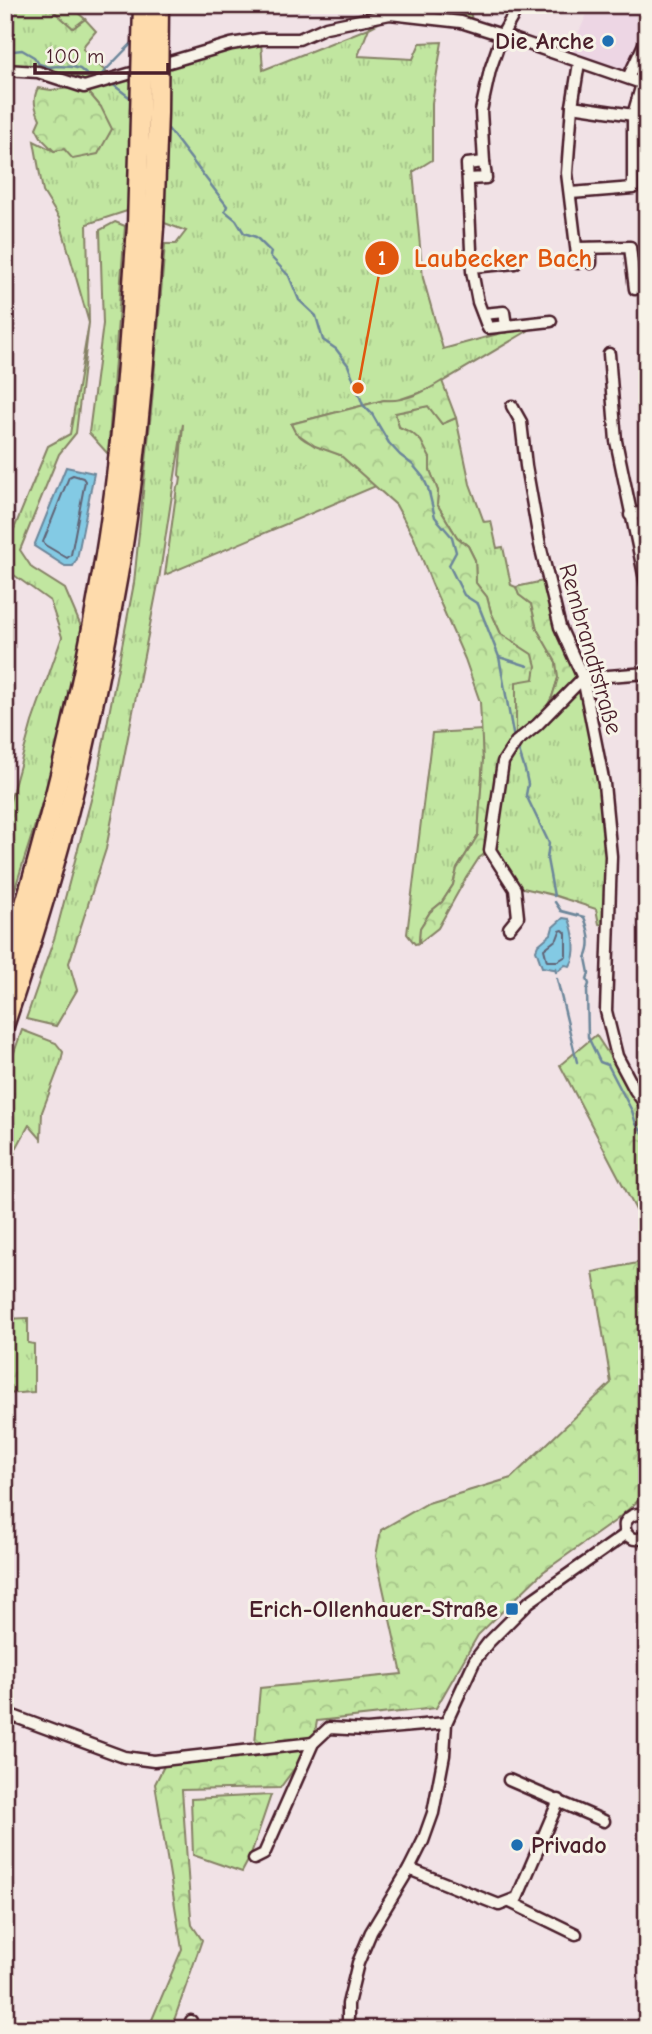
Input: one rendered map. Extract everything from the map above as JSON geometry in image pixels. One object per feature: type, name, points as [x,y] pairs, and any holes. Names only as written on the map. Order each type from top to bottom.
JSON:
[{"type":"highway","points":[[5,1023],[37,925],[73,795],[116,587],[132,480],[144,372],[146,226],[143,5]]},
{"type":"highway","points":[[5,968],[56,791],[81,682],[102,571],[146,226],[159,5]]},
{"type":"street","points":[[468,179],[486,178],[481,111],[490,70],[502,35],[519,5]]},
{"type":"street","points":[[5,70],[38,72],[84,86],[231,44],[261,39],[299,39],[326,27],[390,14],[461,22],[645,84],[633,115],[633,188],[571,193]]},
{"type":"street","points":[[628,78],[647,38]]},
{"type":"street","points":[[578,263],[567,173],[572,106],[579,62]]},
{"type":"street","points":[[572,106],[633,115]]},
{"type":"street","points":[[484,162],[467,163],[472,267],[478,302],[483,314],[504,312],[506,326],[551,321]]},
{"type":"street","points":[[577,248],[630,247],[635,289]]},
{"type":"street","points":[[591,248],[591,263]]},
{"type":"street","points":[[472,267],[515,263]]},
{"type":"street","points":[[609,354],[615,441],[647,589]]},
{"type":"street","name":"Rembrandtstraße","points":[[512,406],[521,422],[540,545],[560,628],[583,678],[604,784],[611,856],[606,1011],[617,1056],[647,1107]]},
{"type":"street","points":[[630,514],[647,511]]},
{"type":"street","points":[[509,928],[518,916],[515,889],[489,850],[503,762],[516,742],[537,725],[583,678],[647,673]]},
{"type":"street","points":[[626,1534],[625,1523],[628,1517],[639,1514],[646,1516]]},
{"type":"street","points":[[626,1534],[635,1540],[646,1537]]},
{"type":"street","points":[[348,2029],[348,2004],[358,1963],[371,1932],[423,1841],[433,1813],[444,1755],[446,1723],[470,1669],[488,1643],[529,1602],[626,1534]]},
{"type":"street","points":[[5,1713],[124,1757],[154,1761],[313,1743]]},
{"type":"street","points":[[254,1859],[264,1854],[313,1743],[328,1728],[367,1730],[446,1723]]},
{"type":"street","points":[[509,1780],[604,1821]]},
{"type":"street","points":[[409,1869],[499,1905],[510,1902],[517,1898],[559,1800]]},
{"type":"street","points":[[510,1902],[576,1934]]},
{"type":"shaded area","name":"Die Arche","points":[[591,5],[647,5],[647,30],[628,71],[570,52]]},
{"type":"green space","points":[[5,5],[47,5],[73,28],[85,19],[96,31],[83,49],[108,74],[84,82],[36,68],[5,65]]},
{"type":"green space","points":[[47,5],[69,5],[85,19],[73,28]]},
{"type":"green space","points":[[382,5],[469,5],[472,21],[390,17],[369,28]]},
{"type":"green space","points":[[369,28],[358,56],[413,59],[420,43],[442,42],[432,103],[432,160],[413,172],[423,278],[443,349],[505,332],[531,329],[430,389],[395,401],[384,400],[291,424],[301,437],[342,456],[376,486],[165,575],[177,487],[181,478],[179,475],[183,424],[159,579],[106,849],[69,963],[77,990],[56,1026],[26,1019],[55,936],[97,777],[134,583],[165,244],[176,244],[186,231],[130,210],[87,224],[89,323],[59,218],[43,192],[34,141],[54,151],[64,149],[101,107],[84,87],[233,46],[261,42],[263,70]]},
{"type":"green space","points":[[84,87],[101,107],[112,129],[98,154],[73,159],[64,149],[54,151],[42,139],[36,128],[40,119],[35,96],[38,88],[51,90]]},
{"type":"green space","points":[[115,222],[125,226],[108,454],[89,433],[103,324],[100,230]]},
{"type":"green space","points":[[89,323],[76,433],[59,454],[20,550],[32,568],[65,589],[83,631],[54,765],[5,920],[5,819],[32,722],[62,637],[50,601],[7,570],[5,551],[48,446],[70,434]]},
{"type":"green space","points":[[442,381],[456,418],[442,424],[428,406],[395,413],[399,427],[421,441],[430,458],[430,470],[438,491],[437,504],[475,560],[476,583],[487,597],[501,634],[533,655],[536,666],[534,679],[516,682],[516,742],[503,762],[490,850],[479,858],[438,928],[419,943],[420,928],[453,885],[457,869],[478,835],[483,760],[480,702],[465,659],[414,538],[396,505],[340,455],[315,446],[295,432],[291,424],[384,400],[406,398]]},
{"type":"green space","points":[[428,406],[442,424],[456,418],[470,484],[484,522],[491,521],[497,548],[503,547],[511,585],[531,604],[537,629],[556,662],[558,678],[539,722],[583,678],[604,784],[609,927],[599,924],[596,909],[519,887],[490,850],[500,785],[516,742],[516,682],[520,646],[501,634],[487,597],[476,583],[475,560],[437,504],[438,491],[430,470],[430,458],[412,433],[399,427],[395,413]]},
{"type":"green space","points":[[548,580],[583,678],[537,725],[552,697],[558,678],[556,662],[537,629],[531,604],[519,595],[516,587]]},
{"type":"green space","points":[[482,730],[483,760],[478,835],[457,869],[453,885],[420,928],[419,943],[415,944],[407,934],[432,733]]},
{"type":"green space","points":[[22,1030],[56,1043],[63,1052],[42,1112],[41,1139],[29,1125],[5,1169],[5,1078]]},
{"type":"green space","points":[[596,1035],[647,1113],[647,1231],[560,1065]]},
{"type":"green space","points":[[647,1261],[647,1493],[615,1521],[543,1572],[478,1635],[436,1708],[317,1721],[313,1743],[280,1788],[182,1790],[192,1925],[202,1940],[171,2029],[148,2029],[182,1949],[155,1784],[164,1766],[254,1754],[260,1688],[402,1674],[376,1556],[381,1530],[428,1503],[511,1478],[611,1383],[593,1272]]},
{"type":"green space","points":[[28,1318],[28,1343],[34,1344],[34,1392],[5,1394],[5,1319]]},
{"type":"green space","points":[[271,1795],[250,1857],[242,1872],[193,1855],[191,1799]]},
{"type":"water","points":[[66,467],[94,473],[77,559],[73,566],[65,566],[34,546]]},
{"type":"water","points":[[563,918],[569,919],[575,949],[570,966],[565,965],[559,970],[542,967],[536,950],[538,945]]},
{"type":"waterway","points":[[100,76],[134,41]]},
{"type":"waterway","points":[[5,52],[22,50],[34,57],[39,64],[49,67],[73,67],[87,75],[102,77]]},
{"type":"waterway","points":[[111,83],[133,100]]},
{"type":"waterway","points":[[166,126],[227,206],[225,211],[236,220],[244,233],[256,237],[271,252],[270,256],[289,276],[299,300],[316,316],[323,340],[336,349],[348,365],[363,405],[372,414],[389,443],[423,477],[435,517],[452,537],[456,552],[449,565],[464,595],[478,604],[499,657],[514,739]]},
{"type":"waterway","points":[[499,657],[528,666]]},
{"type":"waterway","points":[[517,745],[528,784],[526,795],[549,843],[547,859],[554,896]]},
{"type":"waterway","points":[[555,902],[561,911],[584,917],[590,943],[586,958],[589,973],[588,1037],[600,1062],[608,1065],[636,1124],[647,1138]]},
{"type":"waterway","points":[[557,979],[577,1062]]},
{"type":"place","name":"Die Arche","points":[[608,41]]},
{"type":"place","name":"Laubecker Bach","points":[[358,388]]},
{"type":"place","name":"Erich-Ollenhauer-Straße","points":[[512,1609]]},
{"type":"place","name":"Privado","points":[[517,1845]]}]
